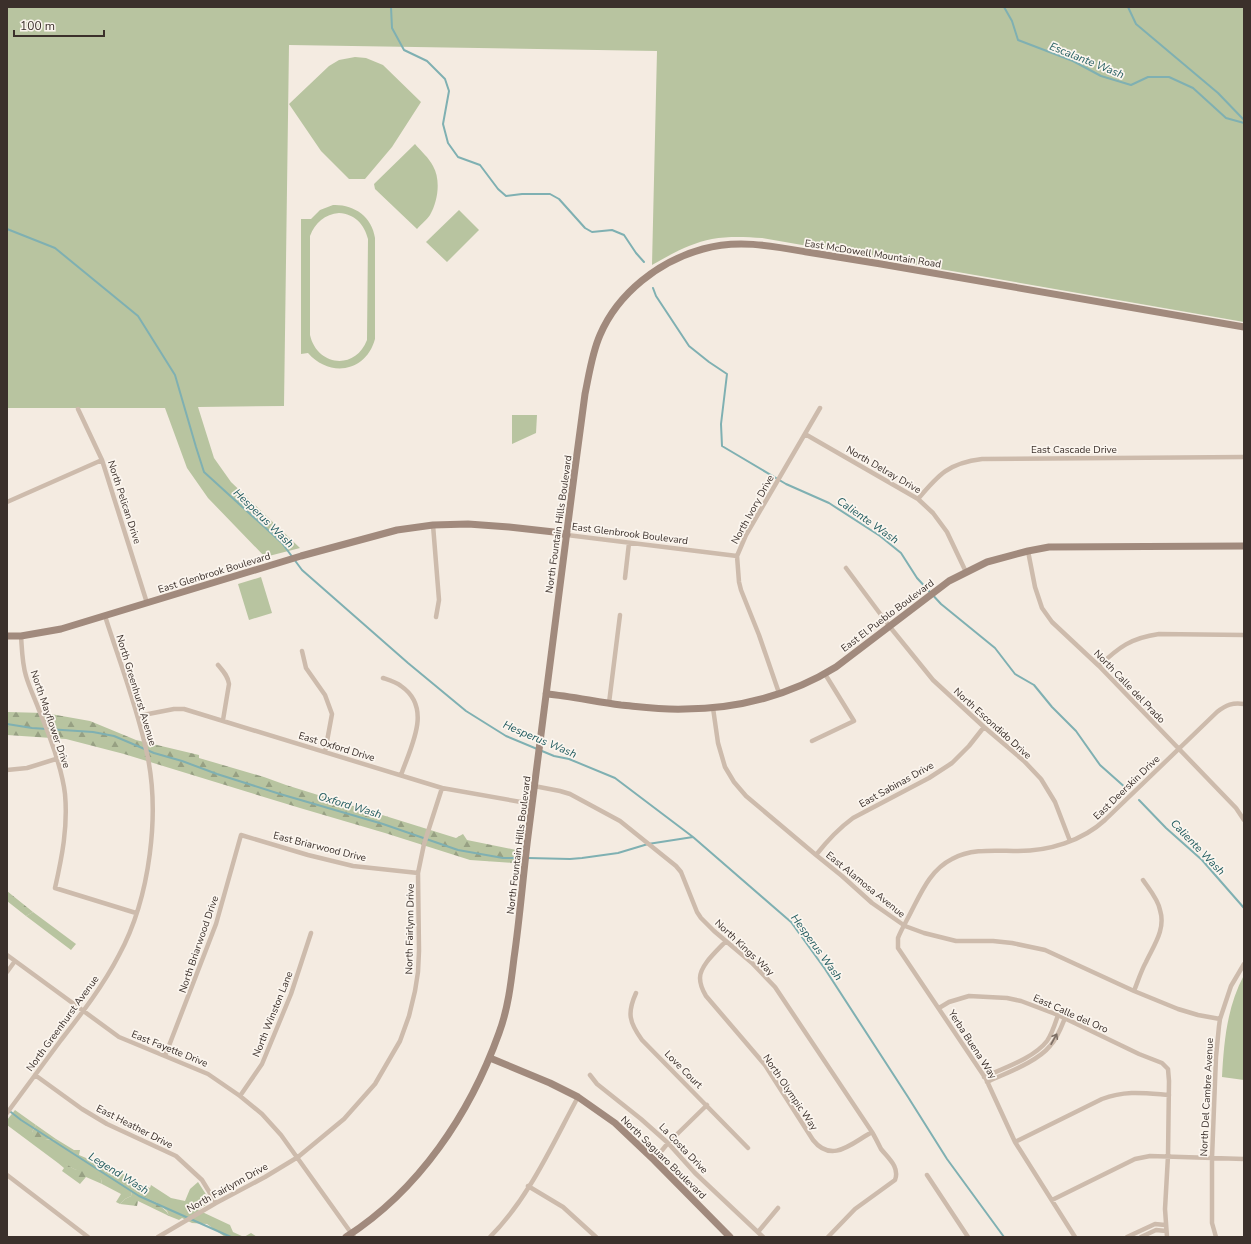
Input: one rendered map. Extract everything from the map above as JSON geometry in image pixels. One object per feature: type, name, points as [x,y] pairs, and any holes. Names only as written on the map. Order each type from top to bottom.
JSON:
[{"type":"street","name":"East McDowell Mountain Road","points":[[584,402],[593,356],[599,336],[623,299],[640,282],[659,268],[676,259],[702,249],[719,245],[756,244],[1244,327]]},
{"type":"street","name":"North Fountain Hills Boulevard","points":[[351,1236],[394,1200],[420,1172],[449,1134],[471,1097],[490,1058],[504,1020],[511,986],[534,786],[584,402]]},
{"type":"street","name":"North Ivory Drive","points":[[779,693],[759,635],[741,590],[737,556],[746,535],[820,408]]},
{"type":"street","name":"North Pelican Drive","points":[[78,409],[102,460],[147,603]]},
{"type":"street","name":"North Delray Drive","points":[[805,434],[918,499],[933,513],[947,532],[966,572]]},
{"type":"street","name":"East Cascade Drive","points":[[918,499],[943,472],[956,465],[982,459],[1244,457]]},
{"type":"street","points":[[7,502],[102,460]]},
{"type":"street","name":"East Glenbrook Boulevard","points":[[7,636],[20,636],[61,629],[353,541],[397,530],[432,525],[468,524],[509,527],[737,556]]},
{"type":"street","points":[[432,525],[440,600],[436,617]]},
{"type":"street","points":[[625,578],[629,543]]},
{"type":"street","name":"East El Pueblo Boulevard","points":[[546,694],[609,703],[684,710],[713,708],[747,703],[797,687],[836,668],[949,581],[987,562],[1049,547],[1244,546]]},
{"type":"street","name":"North Calle del Prado","points":[[1028,551],[1035,586],[1042,608],[1052,622],[1099,666],[1236,808],[1244,820]]},
{"type":"street","name":"North Escondido Drive","points":[[846,568],[890,627],[933,680],[1024,761],[1041,779],[1055,802],[1070,842]]},
{"type":"street","points":[[609,703],[620,615]]},
{"type":"street","name":"North Greenhurst Avenue","points":[[7,1113],[98,992],[120,955],[131,930],[147,873],[152,836],[152,780],[147,750],[138,716],[105,616]]},
{"type":"street","points":[[1099,666],[1115,650],[1135,639],[1147,636],[1159,634],[1244,635]]},
{"type":"street","name":"North Mayflower Drive","points":[[20,636],[26,676],[56,759],[64,793],[66,810],[64,846],[55,888],[136,913]]},
{"type":"street","points":[[302,651],[306,668],[325,695],[332,714],[325,752]]},
{"type":"street","points":[[218,665],[230,684],[223,720]]},
{"type":"street","points":[[812,741],[854,721],[825,674]]},
{"type":"street","points":[[384,678],[400,686],[410,694],[418,711],[418,724],[401,775]]},
{"type":"street","name":"East Deerskin Drive","points":[[905,926],[925,885],[933,874],[952,859],[962,855],[994,850],[1039,850],[1070,842],[1097,827],[1223,707],[1237,703],[1244,704]]},
{"type":"street","name":"East Alamosa Avenue","points":[[713,708],[718,742],[725,767],[746,796],[872,903],[905,926],[924,933],[956,940],[993,941],[1033,947],[1056,955],[1134,991],[1178,1009],[1198,1015],[1220,1019]]},
{"type":"street","name":"East Oxford Drive","points":[[138,716],[174,709],[184,709],[442,788],[532,804]]},
{"type":"street","name":"East Sabinas Drive","points":[[816,855],[831,837],[853,818],[929,778],[952,763],[969,746],[984,727]]},
{"type":"street","points":[[7,770],[27,768],[44,764],[56,759]]},
{"type":"street","name":"North Kings Way","points":[[534,786],[570,794],[620,821],[676,866],[681,872],[697,912],[701,918],[752,963],[775,987],[872,1132],[882,1150],[894,1165],[897,1176],[892,1183],[855,1209],[828,1237]]},
{"type":"street","name":"North Fairlynn Drive","points":[[158,1237],[298,1157],[344,1119],[376,1084],[400,1041],[409,1016],[418,972],[418,873],[424,844],[442,788]]},
{"type":"street","name":"East Briarwood Drive","points":[[241,836],[353,866],[418,873]]},
{"type":"street","name":"North Briarwood Drive","points":[[165,1056],[216,924],[241,836]]},
{"type":"street","points":[[1134,991],[1159,935],[1162,924],[1161,910],[1158,903],[1143,880]]},
{"type":"street","name":"Yerba Buena Way","points":[[905,926],[898,938],[898,948],[984,1077],[1015,1142],[1075,1237]]},
{"type":"street","name":"North Winston Lane","points":[[240,1096],[262,1064],[291,994],[311,933]]},
{"type":"street","name":"North Olympic Way","points":[[726,941],[706,963],[701,972],[700,979],[704,992],[765,1065],[813,1140],[820,1148],[826,1151],[838,1152],[872,1132]]},
{"type":"street","name":"East Fayette Drive","points":[[7,955],[119,1037],[208,1074],[240,1096],[267,1119],[281,1135],[298,1157],[351,1236]]},
{"type":"street","points":[[7,972],[15,961]]},
{"type":"street","name":"North Del Cambre Avenue","points":[[1216,1237],[1212,1223],[1212,1158],[1216,1057],[1220,1019],[1231,986],[1244,964]]},
{"type":"street","name":"Love Court","points":[[636,993],[630,1010],[632,1021],[637,1032],[649,1047],[748,1148]]},
{"type":"street","name":"East Calle del Oro","points":[[939,1008],[949,1002],[969,996],[1007,998],[1021,1001],[1065,1018],[1139,1054],[1162,1063],[1168,1069],[1169,1095]]},
{"type":"street","points":[[984,1077],[1025,1058],[1039,1049],[1047,1041],[1053,1030],[1058,1015]]},
{"type":"street","points":[[987,1082],[1028,1063],[1044,1053],[1051,1046],[1065,1018]]},
{"type":"street","name":"North Saguaro Boulevard","points":[[490,1058],[550,1083],[578,1097],[615,1123],[730,1237]]},
{"type":"street","name":"East Heather Drive","points":[[35,1075],[82,1109],[106,1124],[176,1156],[202,1180],[216,1203]]},
{"type":"street","name":"La Costa Drive","points":[[590,1075],[597,1084],[641,1119],[668,1143],[695,1174],[762,1237]]},
{"type":"street","points":[[1015,1142],[1115,1094],[1129,1093],[1169,1095],[1165,1209],[1167,1237]]},
{"type":"street","points":[[490,1237],[517,1205],[578,1097]]},
{"type":"street","points":[[654,1160],[668,1143],[707,1105]]},
{"type":"street","points":[[1052,1200],[1135,1159],[1150,1156],[1168,1156],[1244,1159]]},
{"type":"street","points":[[7,1175],[88,1237]]},
{"type":"street","points":[[927,1175],[968,1237]]},
{"type":"street","points":[[528,1186],[563,1207],[596,1237]]},
{"type":"street","points":[[758,1232],[778,1208]]},
{"type":"street","points":[[1127,1237],[1155,1224],[1165,1224]]},
{"type":"street","points":[[1141,1237],[1156,1230],[1166,1230]]},
{"type":"green space","points":[[7,7],[1244,7],[1244,322],[762,238],[731,237],[704,241],[681,249],[652,265],[657,51],[289,45],[284,406],[198,407],[214,458],[231,482],[300,548],[265,557],[208,498],[187,468],[165,408],[7,408]]},
{"type":"green space","points":[[355,57],[366,58],[383,65],[421,102],[392,147],[365,179],[349,179],[321,151],[289,104],[329,66],[339,60]]},
{"type":"green space","points":[[415,144],[431,163],[438,184],[437,197],[433,209],[429,217],[417,229],[375,189],[374,184]]},
{"type":"green space","points":[[333,205],[340,205],[354,209],[370,223],[375,238],[375,339],[364,359],[356,365],[346,368],[326,366],[317,361],[308,353],[301,354],[301,219],[311,219],[320,210]],"holes":[[[339,213],[350,215],[361,224],[368,239],[367,340],[361,350],[354,357],[337,361],[320,353],[314,345],[310,335],[310,236],[318,223],[325,217]]]},
{"type":"green space","points":[[459,210],[479,230],[447,262],[426,242]]},
{"type":"green space","points":[[512,415],[537,415],[536,433],[512,444]]},
{"type":"green space","points":[[261,577],[272,613],[249,620],[238,584]]},
{"type":"green space","points":[[7,712],[45,713],[90,721],[136,740],[199,755],[199,758],[456,838],[463,834],[467,840],[516,850],[514,863],[470,860],[124,754],[66,739],[7,735]]},
{"type":"green space","points":[[7,891],[33,912],[26,916],[7,901]]},
{"type":"green space","points":[[33,912],[76,944],[71,950],[26,916]]},
{"type":"green space","points":[[1244,975],[1244,1080],[1222,1077],[1227,1024],[1238,987]]},
{"type":"green space","points":[[15,1110],[36,1125],[32,1132],[47,1140],[56,1139],[74,1150],[80,1150],[79,1155],[128,1176],[127,1178],[150,1188],[151,1185],[171,1198],[185,1201],[190,1189],[198,1182],[209,1199],[207,1204],[198,1210],[230,1225],[233,1232],[244,1237],[225,1237],[207,1224],[192,1223],[182,1218],[179,1220],[169,1216],[167,1211],[157,1203],[132,1191],[131,1196],[120,1204],[116,1202],[121,1194],[102,1184],[101,1179],[74,1169],[63,1163],[58,1163],[7,1125],[7,1120]]},
{"type":"green space","points":[[36,1125],[56,1139],[47,1140],[33,1136],[32,1132]]},
{"type":"green space","points":[[63,1162],[74,1169],[95,1174],[101,1179],[102,1184],[86,1177],[80,1184],[62,1171],[64,1168],[58,1163]]},
{"type":"green space","points":[[133,1185],[139,1193],[157,1203],[167,1212],[169,1216],[138,1201],[137,1206],[120,1204],[131,1196],[131,1187]]},
{"type":"green space","points":[[251,1233],[257,1237],[244,1237]]},
{"type":"waterway","name":"Caliente Wash","points":[[391,7],[392,28],[404,50],[427,61],[445,79],[449,91],[443,124],[448,143],[458,157],[480,165],[498,189],[506,196],[522,194],[550,194],[559,199],[585,228],[592,232],[612,230],[624,235],[644,262]]},
{"type":"waterway","name":"Escalante Wash","points":[[1004,7],[1012,21],[1018,40],[1073,61],[1101,76],[1131,85],[1148,77],[1169,77],[1193,88],[1226,118],[1244,123]]},
{"type":"waterway","points":[[1128,7],[1136,24],[1218,93],[1244,120]]},
{"type":"waterway","name":"Hesperus Wash","points":[[7,229],[55,248],[138,316],[175,375],[204,472],[282,543],[302,570],[408,663],[466,711],[506,736],[554,756],[569,759],[615,778],[693,837],[791,922],[825,969],[947,1159],[1004,1237]]},
{"type":"waterway","name":"Caliente Wash","points":[[653,288],[656,296],[689,346],[727,374],[721,424],[722,446],[786,484],[829,503],[880,536],[901,553],[917,578],[941,604],[995,648],[1015,674],[1034,685],[1052,707],[1076,731],[1100,765],[1127,789]]},
{"type":"waterway","name":"Oxford Wash","points":[[7,724],[32,728],[93,732],[114,736],[154,753],[182,761],[217,774],[383,824],[458,850],[503,858],[524,858]]},
{"type":"waterway","name":"Caliente Wash","points":[[1139,800],[1166,828],[1202,860],[1244,908]]},
{"type":"waterway","name":"Oxford Wash","points":[[528,858],[582,858],[618,853],[648,844],[693,837]]},
{"type":"waterway","name":"Legend Wash","points":[[7,1109],[21,1120],[139,1196],[231,1237]]}]
